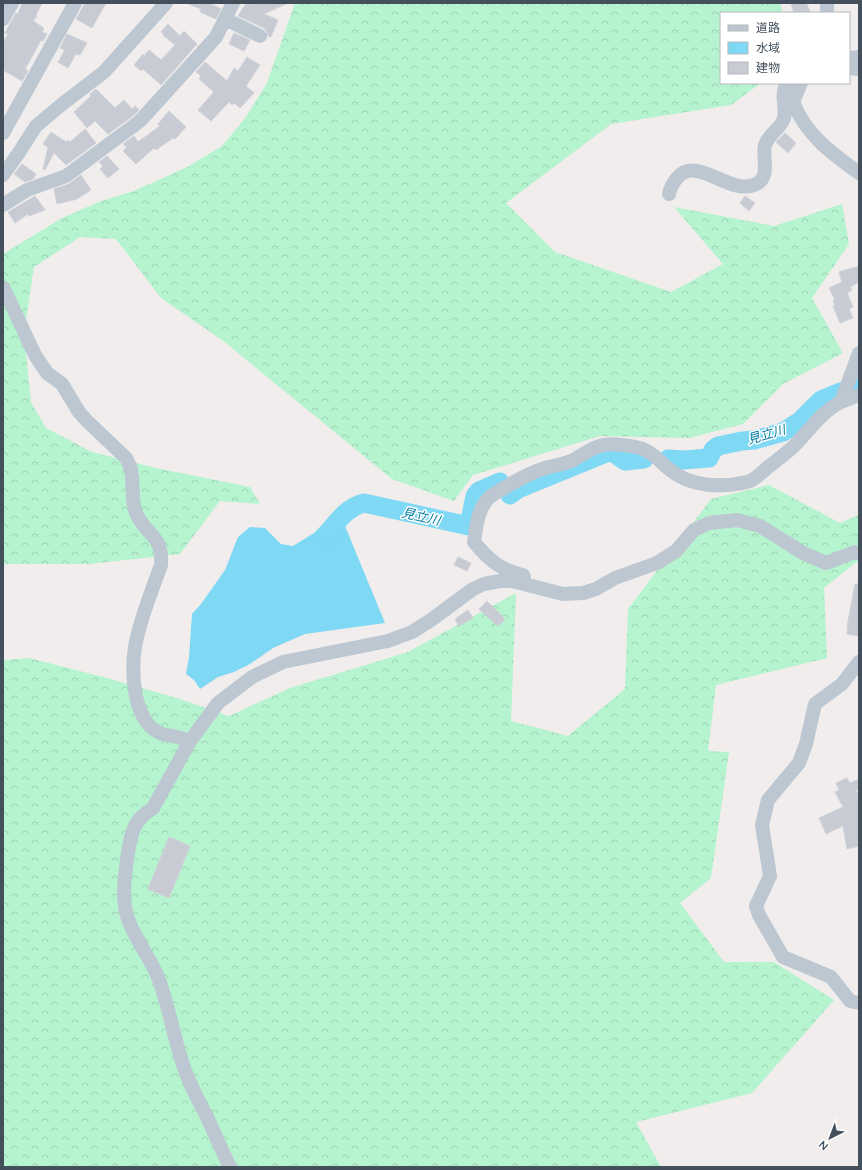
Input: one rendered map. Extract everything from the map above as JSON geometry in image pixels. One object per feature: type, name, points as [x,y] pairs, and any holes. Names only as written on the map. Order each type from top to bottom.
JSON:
[{"type":"street","points":[[3,19],[12,3]]},
{"type":"street","points":[[3,133],[75,3]]},
{"type":"street","points":[[3,175],[36,126],[104,72],[166,3]]},
{"type":"street","points":[[3,205],[27,190],[66,176],[140,121],[216,37],[233,3]]},
{"type":"street","points":[[225,19],[260,36]]},
{"type":"street","points":[[669,194],[670,189],[678,177],[688,170],[698,171],[736,185],[751,186],[760,182],[763,179],[765,171],[765,146],[770,135],[782,122],[784,116],[783,96],[787,84]]},
{"type":"street","points":[[801,84],[793,102],[798,116],[817,140],[859,173]]},
{"type":"street","points":[[3,287],[35,355],[47,374],[62,384],[79,412],[126,458],[130,464],[133,475],[134,506],[141,521],[156,540],[159,546],[161,558],[161,565],[135,648],[134,678],[138,704],[144,719],[158,732],[190,741]]},
{"type":"street","points":[[531,586],[523,575],[508,572],[487,557],[474,542],[476,527],[483,504],[491,496],[540,470],[561,465],[586,452],[604,445],[642,449],[651,453],[677,476],[697,483],[714,486],[748,482],[756,478],[792,447],[844,394],[859,353]]},
{"type":"street","points":[[844,394],[859,395]]},
{"type":"street","points":[[230,1167],[186,1074],[177,1046],[164,993],[154,968],[130,923],[125,908],[124,896],[132,833],[135,826],[152,808],[190,741],[218,703],[252,677],[283,662],[388,641],[412,632],[473,589],[484,584],[500,581],[512,581],[562,594],[583,593],[596,589],[615,578],[657,563],[676,551],[694,530],[708,523],[737,520],[760,526],[803,553],[826,563],[855,552],[859,553]]},
{"type":"street","points":[[859,662],[842,684],[815,704],[806,744],[799,763],[768,800],[762,825],[770,876],[756,906],[759,915],[783,957],[831,977],[850,1001],[859,1003]]},
{"type":"green space","points":[[295,3],[780,3],[783,12],[720,12],[720,84],[760,84],[731,105],[611,124],[506,203],[555,252],[671,292],[723,264],[674,207],[774,226],[842,204],[849,244],[812,298],[843,353],[783,384],[743,424],[689,438],[600,436],[473,475],[454,501],[392,479],[222,340],[161,298],[116,239],[80,237],[34,267],[24,333],[31,402],[46,428],[92,452],[156,468],[250,487],[260,504],[220,501],[180,554],[89,564],[3,564],[3,254],[62,218],[101,201],[134,191],[187,167],[222,146],[246,117],[267,83]]},
{"type":"green space","points":[[769,485],[840,523],[859,515],[859,560],[824,588],[827,658],[716,685],[708,751],[729,752],[711,878],[680,903],[724,962],[774,962],[834,1000],[752,1093],[636,1122],[661,1167],[3,1167],[3,660],[29,658],[180,699],[229,716],[290,688],[408,652],[516,593],[511,721],[568,736],[625,689],[628,609],[711,499]]},
{"type":"water","points":[[338,509],[385,623],[305,634],[273,648],[250,664],[234,672],[218,677],[200,689],[194,680],[186,674],[189,657],[192,614],[201,604],[225,570],[238,537],[250,527],[265,528],[281,544],[293,546],[314,533]]},
{"type":"building","points":[[22,3],[42,3],[36,15],[37,16],[33,21],[44,28],[42,32],[47,34],[43,41],[41,40],[25,69],[28,71],[22,81],[3,70],[3,42],[8,34],[5,33],[16,13],[18,14]]},
{"type":"building","points":[[85,3],[106,3],[92,28],[76,19]]},
{"type":"building","points":[[186,3],[209,3],[221,9],[216,19],[200,12],[201,9]]},
{"type":"building","points":[[254,3],[288,3],[264,14],[278,20],[271,37],[268,36],[264,28],[238,16],[245,5]]},
{"type":"building","points":[[791,3],[806,3],[810,11],[808,12],[794,12]]},
{"type":"building","points":[[168,24],[180,36],[184,31],[197,44],[161,85],[143,69],[141,71],[134,65],[143,54],[144,56],[149,50],[161,60],[175,45],[161,32]]},
{"type":"building","points":[[234,33],[250,40],[244,51],[229,44]]},
{"type":"building","points":[[67,34],[87,43],[80,55],[76,54],[68,68],[58,62],[65,50],[60,48]]},
{"type":"building","points":[[247,57],[260,65],[246,86],[254,93],[240,108],[234,103],[232,105],[229,102],[211,121],[198,110],[214,92],[199,79],[201,76],[196,72],[205,62],[227,81],[234,68],[238,71]]},
{"type":"building","points":[[96,89],[115,108],[124,100],[132,109],[135,106],[139,110],[108,134],[95,121],[87,128],[74,112],[91,96],[90,94]]},
{"type":"building","points":[[169,111],[186,127],[175,139],[173,138],[156,150],[154,148],[136,164],[123,151],[127,147],[123,144],[134,136],[138,142],[160,126],[158,124]]},
{"type":"building","points":[[85,129],[96,143],[66,165],[54,153],[45,170],[43,169],[48,147],[43,144],[51,132],[66,142],[68,140],[70,142]]},
{"type":"building","points":[[785,133],[796,143],[788,153],[776,142]]},
{"type":"building","points":[[107,156],[119,169],[108,178],[100,169],[103,166],[99,162]]},
{"type":"building","points":[[22,164],[36,174],[33,179],[25,182],[14,174]]},
{"type":"building","points":[[81,175],[91,190],[77,199],[57,204],[54,189],[69,184]]},
{"type":"building","points":[[35,196],[45,210],[29,216],[28,214],[15,223],[8,212]]},
{"type":"building","points":[[745,196],[755,203],[749,211],[740,203]]},
{"type":"building","points":[[859,266],[859,282],[850,287],[852,290],[847,293],[853,307],[849,309],[853,318],[840,323],[833,306],[835,305],[833,301],[835,300],[829,288],[842,282],[839,272]]},
{"type":"building","points":[[458,557],[471,563],[467,571],[454,565]]},
{"type":"building","points":[[855,584],[859,584],[859,636],[847,634]]},
{"type":"building","points":[[487,601],[505,619],[500,625],[496,625],[479,609]]},
{"type":"building","points":[[468,610],[473,618],[459,626],[455,619]]},
{"type":"building","points":[[847,778],[850,783],[859,779],[859,789],[856,790],[859,797],[859,846],[847,849],[843,826],[826,834],[819,818],[843,807],[835,792],[839,790],[836,783]]},
{"type":"building","points":[[169,837],[190,846],[169,898],[148,889]]},
{"type":"waterway","name":"見立川","points":[[668,459],[684,460],[709,458],[713,450],[718,446],[754,440],[783,432],[800,421],[821,400],[859,387]]},
{"type":"waterway","name":"見立川","points":[[510,495],[518,489],[611,451],[625,461],[644,459]]},
{"type":"waterway","name":"見立川","points":[[326,535],[347,511],[364,503],[469,526],[475,496],[479,491],[500,482]]}]
